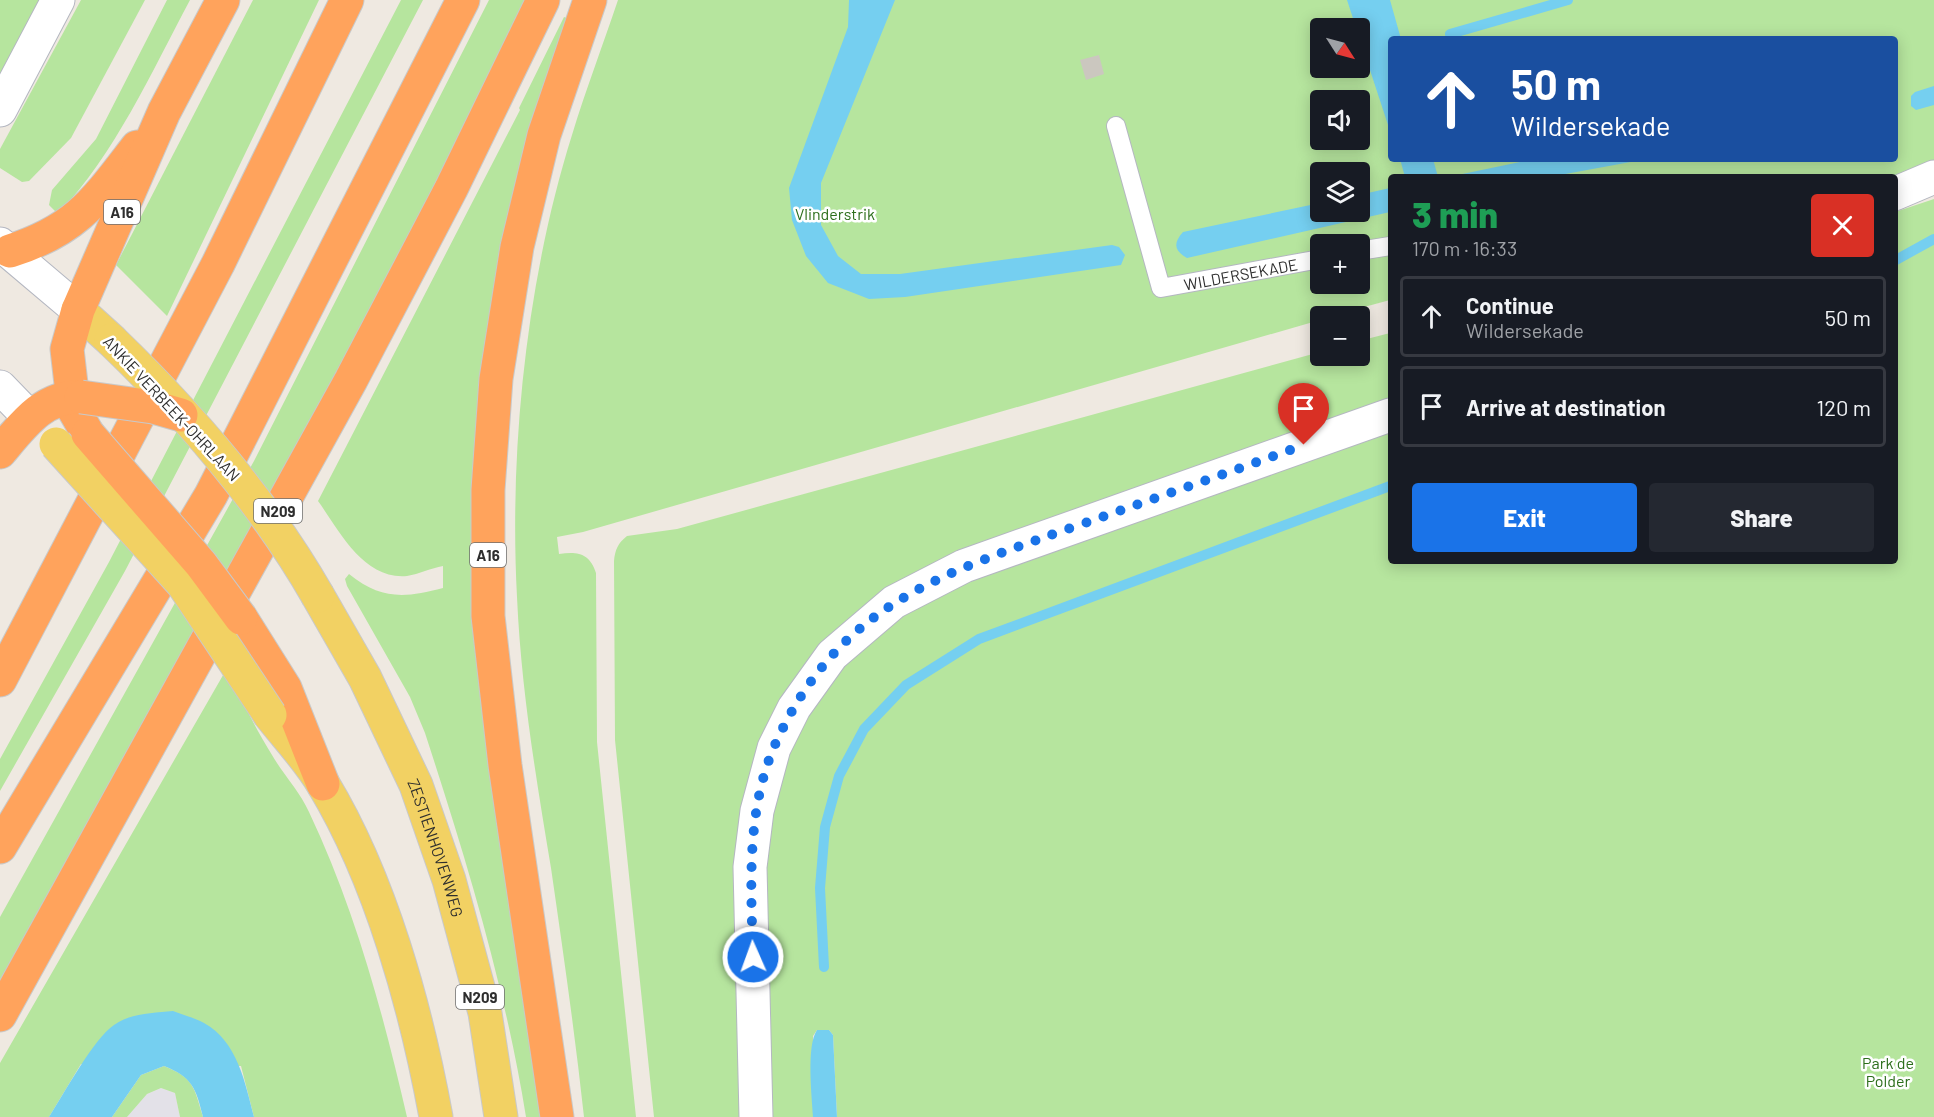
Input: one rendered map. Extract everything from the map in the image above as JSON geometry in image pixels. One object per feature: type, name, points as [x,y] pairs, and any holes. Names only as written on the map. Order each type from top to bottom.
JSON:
[{"type":"highway","name":"A16","points":[[79,409],[67,350],[78,310],[164,112],[223,0]]},
{"type":"highway","points":[[0,680],[218,264],[346,0]]},
{"type":"highway","points":[[0,848],[211,495],[463,0]]},
{"type":"highway","name":"N209","points":[[0,1015],[351,380],[451,189],[543,0]]},
{"type":"highway","name":"A16","points":[[557,1117],[505,765],[488,616],[488,490],[496,380],[517,247],[544,135],[590,0]]},
{"type":"highway","name":"A16","points":[[5,248],[43,240],[93,205],[164,112]]},
{"type":"highway","points":[[0,452],[30,418],[50,402],[79,409],[153,407],[181,415]]},
{"type":"highway","points":[[79,409],[241,618],[278,702]]},
{"type":"main road","name":"ANKIE VERBEEK-OHRLAAN","points":[[78,310],[111,340],[223,459],[266,515],[322,604]]},
{"type":"main road","points":[[30,418],[183,584],[212,625],[278,702],[323,784],[376,899],[404,978],[424,1055],[436,1117]]},
{"type":"main road","name":"ZESTIENHOVENWEG","points":[[322,604],[365,678],[416,785],[431,827],[449,880],[485,1013],[501,1117]]},
{"type":"street","points":[[0,110],[58,0]]},
{"type":"street","points":[[1898,192],[1934,177]]},
{"type":"street","name":"ANKIE VERBEEK-OHRLAAN","points":[[5,248],[78,310]]},
{"type":"street","points":[[0,387],[30,418]]},
{"type":"street","points":[[756,1117],[750,867],[757,811],[774,748],[794,708],[839,647],[894,602],[927,583],[964,566],[1388,416]]},
{"type":"lane","name":"WILDERSEKADE","points":[[1116,126],[1161,288],[1310,261]]},
{"type":"lane","points":[[1370,249],[1388,246]]},
{"type":"shaded area","points":[[161,1088],[175,1093],[180,1117],[127,1117],[147,1094]]},
{"type":"green space","points":[[0,0],[41,0],[0,78]]},
{"type":"green space","points":[[81,0],[145,0],[71,138],[29,181],[22,182],[0,168],[0,149]]},
{"type":"green space","points":[[167,0],[190,0],[115,139],[78,191],[58,214],[49,205],[52,190],[96,139]]},
{"type":"green space","points":[[253,0],[319,0],[167,316],[116,265]]},
{"type":"green space","points":[[401,0],[423,0],[125,571],[0,791],[0,759],[109,562]]},
{"type":"green space","points":[[489,0],[528,0],[402,248],[272,494],[138,738],[0,980],[0,917],[254,461]]},
{"type":"green space","name":"Vlinderstrik","points":[[618,0],[1934,0],[1934,167],[1898,176],[1898,174],[1388,174],[1388,301],[1368,306],[1310,306],[1310,323],[583,532],[557,537],[559,554],[577,553],[586,557],[596,573],[597,742],[636,1117],[584,1117],[569,992],[530,733],[519,631],[515,540],[516,482],[525,363],[543,246],[572,135]]},
{"type":"green space","points":[[564,17],[569,19],[481,406],[545,1117],[526,1117],[496,971],[425,733],[410,697],[345,579],[349,574],[372,589],[394,594],[417,594],[443,588],[443,566],[407,576],[391,575],[377,570],[354,551],[318,501],[520,110]]},
{"type":"green space","name":"Park de Polder","points":[[1934,199],[1934,1117],[837,1117],[833,1035],[829,1030],[817,1030],[813,1036],[813,1117],[772,1117],[765,860],[769,823],[790,752],[806,719],[826,688],[849,659],[876,633],[913,607],[964,583],[1388,431],[1388,564],[1898,564],[1898,211]]},
{"type":"green space","points":[[1388,334],[1388,400],[978,549],[768,726],[744,1117],[654,1117],[615,740],[614,561],[616,550],[627,536],[677,529],[1310,355],[1310,366],[1370,366],[1370,338]]},
{"type":"green space","points":[[226,670],[266,745],[305,805],[340,886],[378,1000],[407,1117],[254,1117],[241,1066],[81,1064],[49,1117],[0,1117],[0,1063]]},
{"type":"green space","points":[[164,1066],[174,1070],[191,1085],[203,1117],[180,1117],[175,1093],[161,1088],[147,1094],[127,1117],[112,1117],[141,1075]]},
{"type":"water","points":[[849,0],[895,0],[821,183],[821,225],[838,256],[861,274],[900,274],[1112,245],[1119,247],[1125,255],[1121,265],[905,297],[869,299],[828,283],[806,256],[792,220],[789,188],[848,27]]},
{"type":"water","points":[[1347,0],[1390,0],[1400,36],[1388,36],[1388,125],[1370,70],[1370,18],[1353,18]]},
{"type":"water","points":[[1934,86],[1934,105],[1916,110],[1911,106],[1911,96],[1915,92]]},
{"type":"water","points":[[1401,162],[1434,162],[1437,174],[1404,174]]},
{"type":"water","points":[[1520,162],[1631,162],[1565,174],[1462,174]]},
{"type":"water","points":[[1388,188],[1388,212],[1370,217],[1370,193]]},
{"type":"water","points":[[1310,205],[1310,222],[1346,222],[1187,258],[1179,253],[1176,246],[1183,232]]},
{"type":"water","points":[[173,1011],[204,1023],[225,1041],[243,1077],[254,1117],[203,1117],[198,1098],[187,1079],[164,1066],[141,1075],[112,1117],[49,1117],[88,1054],[114,1025],[142,1014]]},
{"type":"water","points":[[817,1030],[829,1030],[833,1035],[837,1117],[813,1117],[811,1059]]},
{"type":"building","points":[[1099,55],[1104,74],[1086,80],[1080,60]]},
{"type":"waterway","points":[[1450,34],[1568,0]]},
{"type":"waterway","points":[[1898,259],[1934,239]]},
{"type":"waterway","points":[[824,967],[820,888],[825,827],[839,776],[864,729],[906,685],[979,639],[1388,487]]},
{"type":"route","points":[[753,957],[750,867],[757,811],[774,748],[794,708],[821,669],[863,625],[894,602],[927,583],[964,566],[1304,445]]}]
